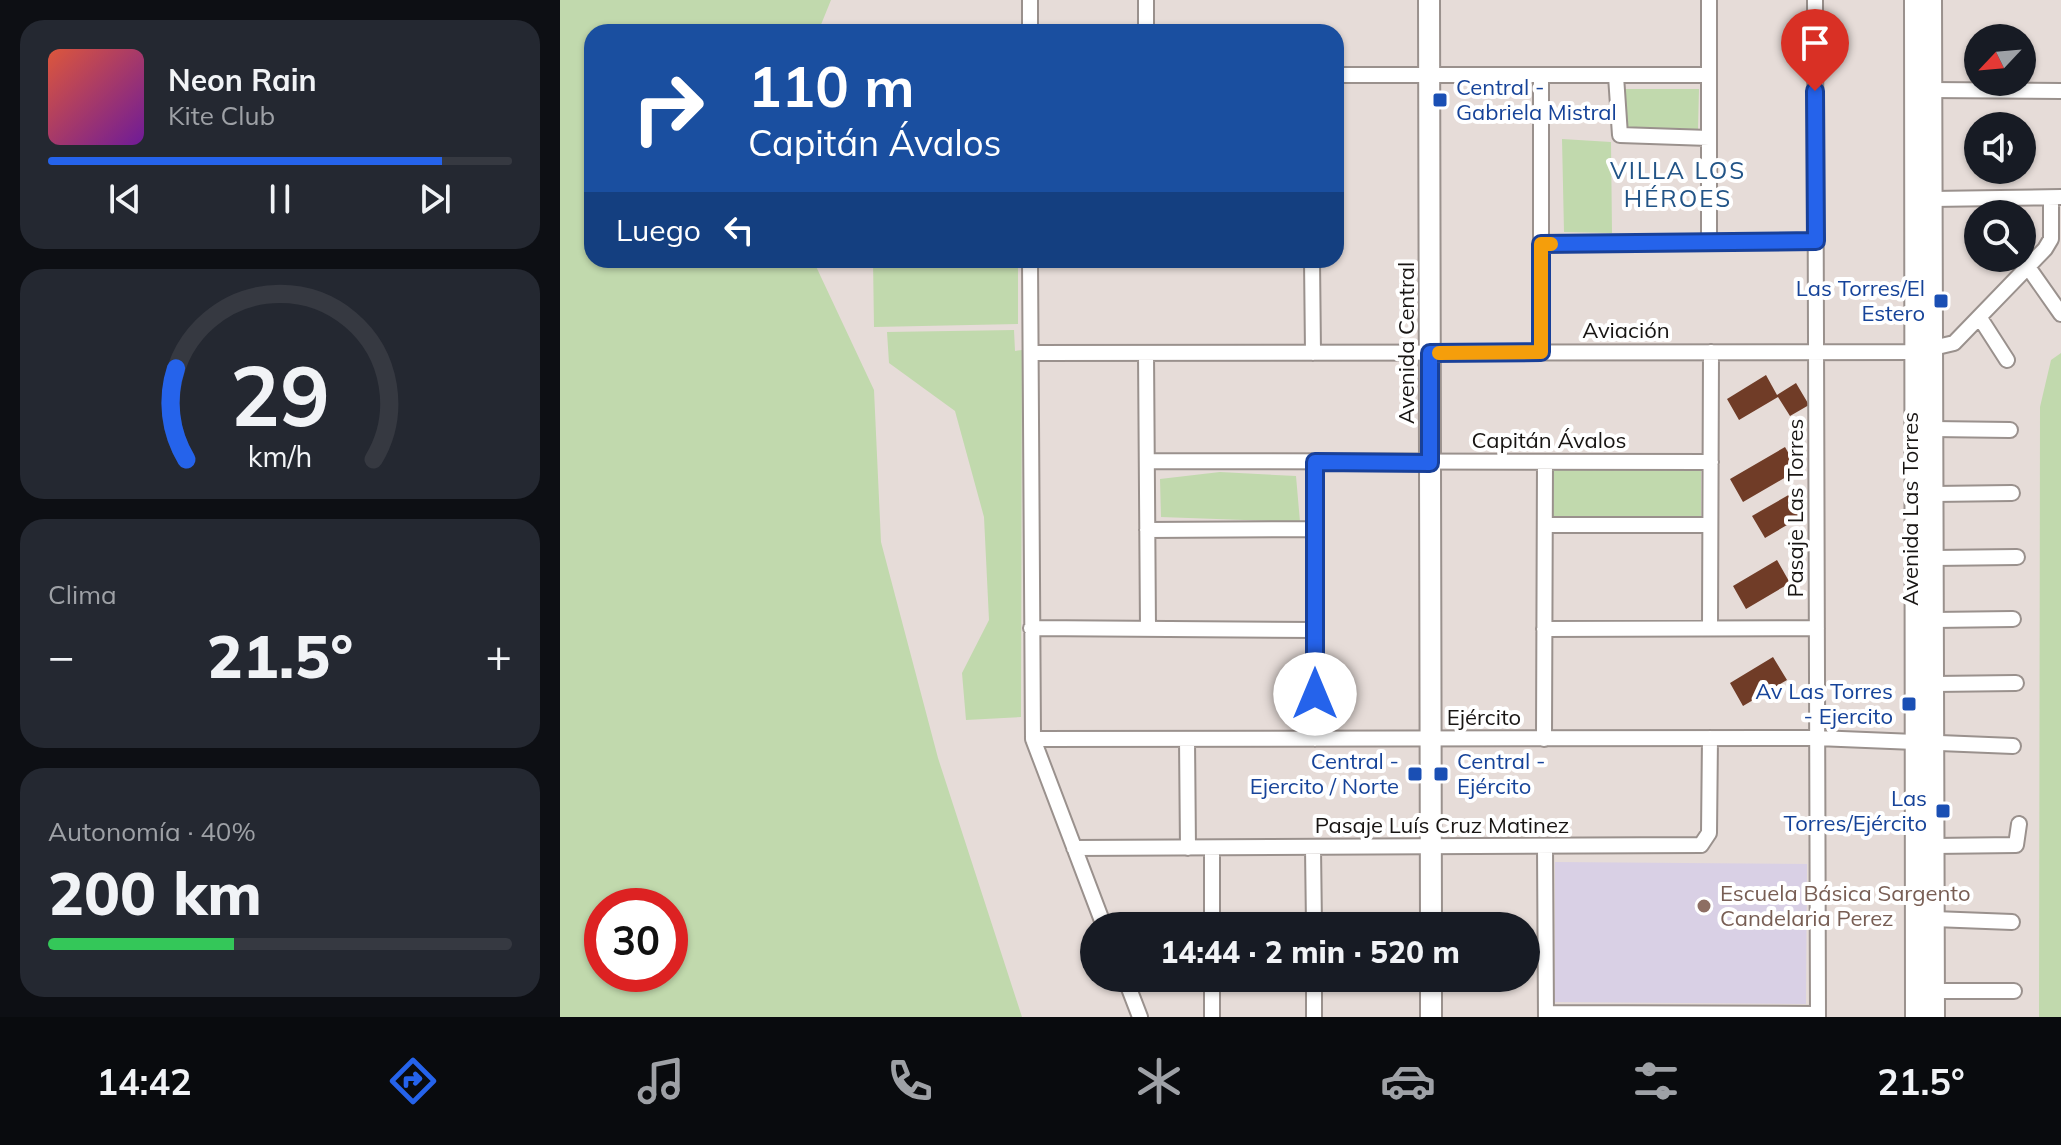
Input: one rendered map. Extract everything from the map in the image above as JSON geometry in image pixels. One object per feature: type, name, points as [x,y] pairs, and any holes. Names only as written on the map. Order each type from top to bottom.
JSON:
[{"type":"street","points":[[1030,0],[1030,24]]},
{"type":"street","points":[[1146,0],[1146,24]]},
{"type":"street","name":"Avenida Central","points":[[1429,0],[1431,912]]},
{"type":"street","points":[[1709,0],[1709,243]]},
{"type":"street","name":"Pasaje Las Torres","points":[[1815,0],[1818,1016]]},
{"type":"street","name":"Avenida Las Torres","points":[[1915,0],[1924,350],[1926,742],[1916,1017]]},
{"type":"street","name":"Avenida Las Torres","points":[[1931,0],[1932,199],[1924,350],[1933,429],[1934,494],[1935,684],[1926,742],[1934,846],[1934,1017]]},
{"type":"street","points":[[1344,75],[1709,75]]},
{"type":"street","points":[[1541,75],[1541,352]]},
{"type":"street","points":[[1616,76],[1617,129],[1623,137],[1709,138]]},
{"type":"street","points":[[1931,90],[2061,91]]},
{"type":"street","points":[[1932,199],[2056,198],[2051,239],[2036,257]]},
{"type":"street","points":[[1541,244],[1816,241]]},
{"type":"street","points":[[1030,268],[1033,739],[1099,912]]},
{"type":"street","points":[[1312,268],[1313,353]]},
{"type":"street","points":[[1924,350],[1954,343],[2023,272]]},
{"type":"street","points":[[2032,272],[2061,314]]},
{"type":"street","points":[[1980,318],[2007,360]]},
{"type":"street","name":"Aviación","points":[[1031,353],[1924,350]]},
{"type":"street","points":[[1710,628],[1711,352]]},
{"type":"street","points":[[1146,353],[1148,629]]},
{"type":"street","points":[[1933,429],[2010,430]]},
{"type":"street","name":"Capitán Ávalos","points":[[1147,461],[1711,462]]},
{"type":"street","points":[[1315,462],[1315,739]]},
{"type":"street","points":[[1544,739],[1545,462]]},
{"type":"street","points":[[1934,494],[2012,493]]},
{"type":"street","points":[[1545,525],[1710,525]]},
{"type":"street","points":[[1147,530],[1315,529]]},
{"type":"street","points":[[1934,558],[2017,557]]},
{"type":"street","points":[[1934,620],[2013,619]]},
{"type":"street","points":[[1031,628],[1315,630]]},
{"type":"street","points":[[1544,629],[1817,628]]},
{"type":"street","points":[[1935,684],[2016,683]]},
{"type":"street","name":"Pasaje Luís Cruz Matinez","points":[[1074,848],[1695,846],[1705,842],[1709,833],[1710,738]]},
{"type":"street","name":"Ejército","points":[[1033,739],[1817,738],[2013,746]]},
{"type":"street","points":[[1187,739],[1188,848]]},
{"type":"street","points":[[1934,846],[2016,845],[2019,824]]},
{"type":"street","points":[[1545,847],[1546,1015],[1818,1016]]},
{"type":"street","points":[[1212,848],[1212,912]]},
{"type":"street","points":[[1313,848],[1314,912]]},
{"type":"street","points":[[1934,919],[2012,922]]},
{"type":"street","points":[[1934,991],[2014,991]]},
{"type":"street","points":[[1130,992],[1140,1017]]},
{"type":"street","points":[[1212,992],[1212,1017]]},
{"type":"street","points":[[1314,992],[1314,1017]]},
{"type":"street","points":[[1431,992],[1431,1017]]},
{"type":"shaded area","name":"Escuela Básica Sargento Candelaria Perez","points":[[1555,862],[1807,864],[1806,1004],[1555,1002]]},
{"type":"green space","points":[[560,0],[831,0],[821,24],[584,24],[584,268],[817,268],[874,390],[881,542],[938,758],[1022,1017],[560,1017]]},
{"type":"green space","points":[[1624,89],[1699,89],[1698,129],[1624,130]]},
{"type":"green space","points":[[1562,139],[1611,142],[1612,233],[1564,232]]},
{"type":"green space","points":[[873,268],[1018,268],[1018,324],[874,327]]},
{"type":"green space","points":[[1014,330],[1015,351],[1022,350],[1021,717],[966,720],[962,673],[989,620],[984,517],[955,411],[889,363],[887,332]]},
{"type":"green space","points":[[2061,353],[2061,1017],[2039,1017],[2040,407],[2051,360]]},
{"type":"green space","points":[[1552,469],[1701,470],[1701,518],[1552,517]]},
{"type":"green space","points":[[1220,472],[1296,476],[1300,522],[1161,517],[1160,479]]},
{"type":"building","points":[[1766,375],[1777,395],[1796,383],[1809,405],[1790,416],[1778,397],[1739,420],[1727,399]]},
{"type":"building","points":[[1785,447],[1798,470],[1743,502],[1730,479]]},
{"type":"building","points":[[1792,493],[1804,515],[1765,538],[1752,516]]},
{"type":"building","points":[[1777,560],[1790,583],[1746,609],[1733,586]]},
{"type":"building","points":[[1773,657],[1787,680],[1743,706],[1730,683]]},
{"type":"slow traffic","points":[[1439,353],[1541,352],[1541,244],[1551,244]]},
{"type":"place","name":"Central - Gabriela Mistral","points":[[1440,100]]},
{"type":"place","name":"Las Torres/El Estero","points":[[1941,301]]},
{"type":"place","name":"Av Las Torres - Ejercito","points":[[1909,704]]},
{"type":"place","name":"Central - Ejercito / Norte","points":[[1415,774]]},
{"type":"place","name":"Central - Ejército","points":[[1441,774]]},
{"type":"place","name":"Las Torres/Ejército","points":[[1943,811]]},
{"type":"place","name":"Escuela Básica Sargento Candelaria Perez","points":[[1704,906]]},
{"type":"district","name":"VILLA LOS HÉROES","points":[[1678,184]]},
{"type":"route","points":[[1315,694],[1315,462],[1430,463],[1430,353],[1541,352],[1541,244],[1816,241],[1815,91]]}]
